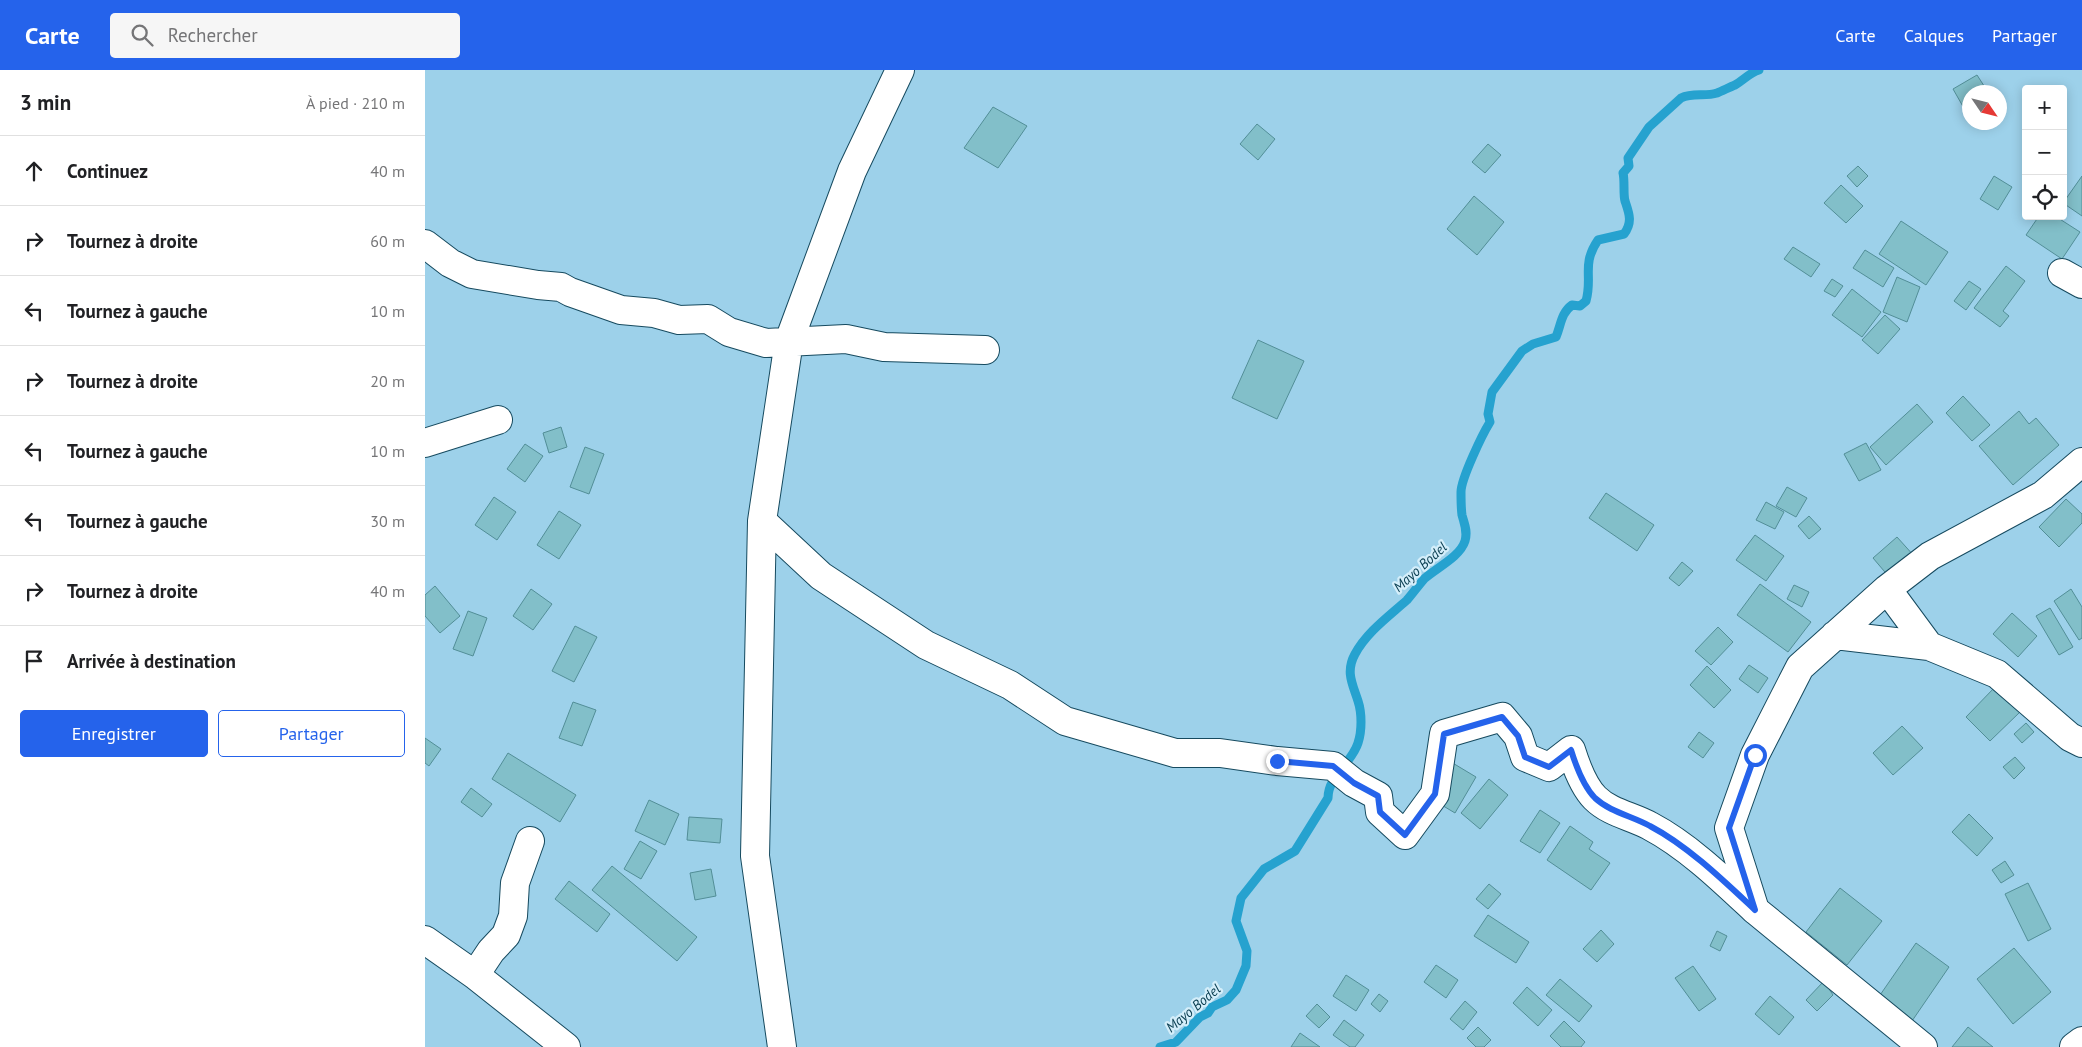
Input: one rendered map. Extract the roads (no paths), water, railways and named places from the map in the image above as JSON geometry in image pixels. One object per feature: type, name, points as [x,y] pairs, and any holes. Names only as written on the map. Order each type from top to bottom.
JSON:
[{"type":"street","points":[[782,1047],[755,856],[762,521],[789,341],[852,171],[900,70]]},
{"type":"street","points":[[425,244],[450,263],[472,274],[537,286],[561,287],[621,310],[654,314],[679,320],[708,319],[729,332],[766,343],[846,339],[885,347],[985,350]]},
{"type":"street","points":[[425,443],[497,420]]},
{"type":"street","points":[[1755,910],[1729,828],[1755,755],[1800,667],[1887,590],[1930,556],[2043,495],[2082,462]]},
{"type":"street","points":[[762,521],[829,581],[926,645],[1010,685],[1065,721],[1175,753],[1220,752],[1277,761],[1333,766],[1354,783],[1378,796],[1380,812],[1405,835],[1435,794],[1444,734],[1502,717],[1518,736],[1525,757],[1549,767],[1571,750],[1578,770],[1595,798],[1611,809],[1651,826],[1683,848],[1709,868],[1755,910],[1923,1047]]},
{"type":"street","points":[[1887,590],[1929,646]]},
{"type":"street","points":[[1835,636],[1929,646],[1997,674],[2070,737],[2082,743]]},
{"type":"street","points":[[475,975],[491,951],[505,935],[513,916],[515,883],[530,841]]},
{"type":"street","points":[[425,940],[475,975],[566,1047]]},
{"type":"street","points":[[2074,1047],[2082,1041]]},
{"type":"waterway","name":"Mayo Bodel","points":[[1160,1047],[1176,1042],[1200,1017],[1208,1013],[1212,1007],[1227,1000],[1236,990],[1246,966],[1247,951],[1236,921],[1241,898],[1264,869],[1295,851],[1328,798],[1329,790],[1336,776],[1351,757],[1358,743],[1361,716],[1350,673],[1355,654],[1372,632],[1407,600],[1424,579],[1453,557],[1462,547],[1466,534],[1461,509],[1462,486],[1464,477],[1490,422],[1488,414],[1492,392],[1522,351],[1533,344],[1556,337],[1563,315],[1568,308],[1572,305],[1580,306],[1586,301],[1590,257],[1598,240],[1624,234],[1629,225],[1628,210],[1624,198],[1623,173],[1629,166],[1628,158],[1649,127],[1681,98],[1690,95],[1717,93],[1735,85],[1759,70]]}]
